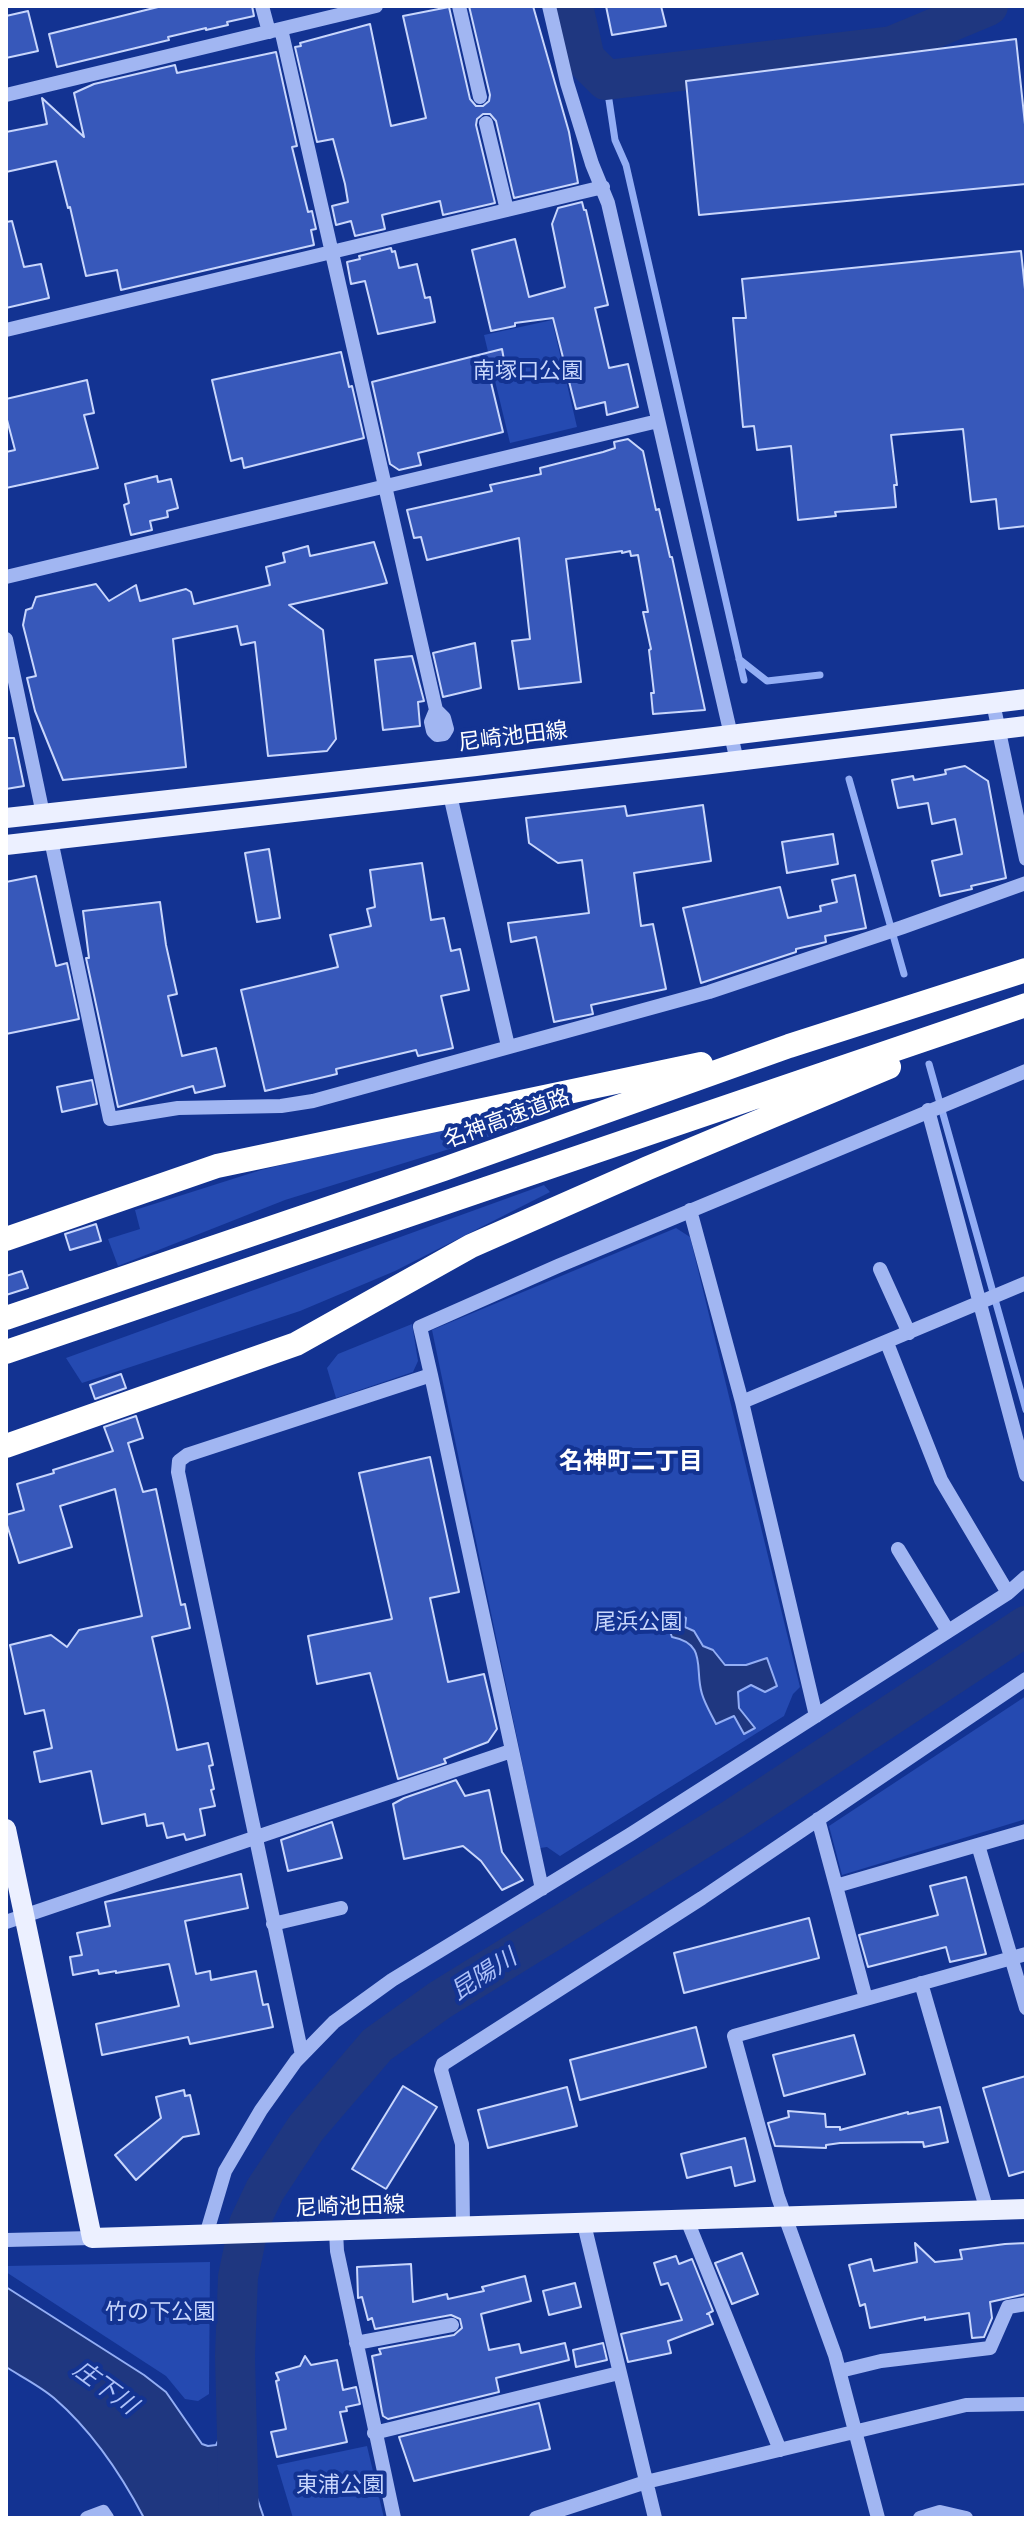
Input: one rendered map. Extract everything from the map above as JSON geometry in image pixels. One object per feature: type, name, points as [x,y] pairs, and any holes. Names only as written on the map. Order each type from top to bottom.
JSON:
[{"type":"highway","name":"名神高速道路","points":[[6,1318],[444,1169],[789,1046],[1026,970]]},
{"type":"highway","points":[[6,1352],[1026,1005]]},
{"type":"highway","points":[[6,1446],[296,1344],[471,1246],[900,1063],[980,1021]]},
{"type":"highway","points":[[6,1239],[217,1166],[789,1046]]},
{"type":"main road","name":"尼崎池田線","points":[[6,818],[461,768],[1026,699]]},
{"type":"main road","points":[[6,845],[1026,726]]},
{"type":"main road","points":[[6,1829],[15,1919],[92,2238]]},
{"type":"main road","name":"尼崎池田線","points":[[92,2238],[1026,2209]]},
{"type":"street","points":[[262,6],[275,30],[331,252],[436,710]]},
{"type":"street","points":[[6,95],[376,6]]},
{"type":"street","points":[[459,6],[480,97]]},
{"type":"street","points":[[549,6],[567,83],[592,164],[601,183],[737,761]]},
{"type":"street","points":[[486,123],[507,210]]},
{"type":"street","points":[[6,330],[507,210],[601,183]]},
{"type":"street","points":[[6,577],[658,421]]},
{"type":"street","points":[[6,639],[43,814]]},
{"type":"street","points":[[993,703],[1026,859]]},
{"type":"street","points":[[450,795],[508,1046]]},
{"type":"street","points":[[51,840],[110,1119],[178,1108],[281,1106],[313,1101],[709,992],[1026,883]]},
{"type":"street","points":[[542,1889],[420,1327],[690,1210],[1026,1071]]},
{"type":"street","points":[[936,1107],[1026,1475]]},
{"type":"street","points":[[690,1210],[742,1402],[816,1716]]},
{"type":"street","points":[[880,1269],[909,1333]]},
{"type":"street","points":[[742,1402],[1026,1283]]},
{"type":"street","points":[[887,1343],[941,1480],[1008,1593]]},
{"type":"street","points":[[302,2055],[178,1472],[179,1461],[187,1455],[431,1375]]},
{"type":"street","points":[[898,1549],[948,1631]]},
{"type":"street","points":[[213,2234],[225,2171],[261,2110],[302,2055],[334,2022],[392,1980],[816,1716],[1008,1593],[1026,1577]]},
{"type":"street","points":[[463,2228],[462,2144],[441,2070],[443,2064],[702,1898],[1026,1679]]},
{"type":"street","points":[[15,1919],[511,1751]]},
{"type":"street","points":[[818,1819],[866,1999]]},
{"type":"street","points":[[836,1886],[1026,1831]]},
{"type":"street","points":[[978,1845],[1019,1956],[1026,2008]]},
{"type":"street","points":[[273,1924],[341,1908]]},
{"type":"street","points":[[878,2518],[840,2371],[778,2197],[734,2036],[1019,1956]]},
{"type":"street","points":[[921,1983],[987,2211]]},
{"type":"street","points":[[687,2220],[780,2450]]},
{"type":"street","points":[[584,2224],[655,2518]]},
{"type":"street","points":[[336,2231],[337,2251],[394,2518]]},
{"type":"street","points":[[6,2240],[92,2238]]},
{"type":"street","points":[[840,2371],[881,2361],[990,2348],[1008,2307],[1026,2304]]},
{"type":"street","points":[[356,2343],[452,2325]]},
{"type":"street","points":[[374,2433],[619,2373]]},
{"type":"street","points":[[536,2518],[646,2482],[966,2405],[1026,2404]]},
{"type":"street","points":[[87,2518],[103,2512],[107,2518]]},
{"type":"street","points":[[920,2518],[940,2512],[966,2518]]},
{"type":"green space","name":"南塚口公園","points":[[552,320],[577,427],[510,443],[484,335]]},
{"type":"green space","points":[[513,1111],[517,1128],[285,1200],[118,1266],[108,1239],[140,1229],[135,1210],[261,1170]]},
{"type":"green space","points":[[544,1185],[550,1192],[395,1271],[300,1311],[82,1383],[66,1358]]},
{"type":"green space","name":"尾浜公園","points":[[676,1228],[690,1237],[800,1687],[793,1694],[784,1716],[560,1856],[547,1847],[540,1848],[432,1330]]},
{"type":"green space","points":[[412,1324],[418,1361],[413,1372],[336,1398],[327,1368],[338,1354]]},
{"type":"green space","points":[[1026,1696],[1026,1819],[842,1875],[829,1826]]},
{"type":"green space","name":"竹の下公園","points":[[210,2262],[209,2394],[198,2401],[185,2399],[166,2376],[6,2272],[6,2266]]},
{"type":"green space","name":"東浦公園","points":[[367,2446],[384,2518],[293,2518],[277,2465]]},
{"type":"water","points":[[682,1616],[686,1618],[685,1627],[694,1631],[703,1646],[713,1650],[725,1665],[746,1665],[767,1658],[777,1686],[765,1692],[751,1685],[738,1692],[739,1708],[755,1728],[744,1734],[734,1716],[716,1724],[702,1694],[695,1652],[691,1645],[672,1637],[669,1629],[671,1621]]},
{"type":"water","name":"庄下川","points":[[6,2287],[166,2392],[202,2444],[216,2445],[222,2433],[245,2430],[249,2475],[264,2518],[144,2518],[93,2438],[49,2394],[6,2367]]},
{"type":"building","points":[[162,6],[252,6],[254,16],[57,67],[49,34]]},
{"type":"building","points":[[469,6],[533,6],[569,132],[578,183],[514,198],[496,121],[490,114],[483,114],[476,125],[495,203],[443,215],[440,201],[382,215],[385,229],[355,236],[351,221],[336,225],[332,206],[348,202],[345,184],[333,139],[317,142],[295,47],[370,24],[391,126],[426,118],[403,16],[449,7],[470,99],[476,106],[483,106],[490,95]]},
{"type":"building","points":[[606,6],[661,6],[666,26],[612,35]]},
{"type":"building","points":[[28,11],[38,51],[6,58],[6,16]]},
{"type":"building","points":[[1016,39],[1026,134],[1026,184],[699,215],[686,81]]},
{"type":"building","points":[[276,52],[297,146],[292,147],[308,212],[312,211],[316,229],[311,230],[314,245],[121,290],[117,270],[86,276],[56,161],[6,172],[6,132],[47,124],[42,98],[84,137],[74,93],[94,84],[175,65],[177,73]]},
{"type":"building","points":[[582,202],[608,305],[595,308],[609,368],[628,364],[638,407],[607,415],[605,402],[576,409],[553,318],[515,323],[515,326],[491,331],[472,250],[515,239],[529,297],[565,287],[552,224],[558,208]]},
{"type":"building","points":[[12,221],[24,267],[41,264],[49,298],[6,308],[6,222]]},
{"type":"building","points":[[391,248],[392,252],[395,251],[399,268],[417,264],[425,298],[430,297],[435,322],[378,334],[365,281],[351,284],[347,262]]},
{"type":"building","points":[[1021,251],[1026,299],[1026,526],[999,529],[996,499],[971,502],[963,429],[891,435],[897,485],[894,485],[896,507],[835,512],[836,516],[798,520],[791,446],[757,450],[754,426],[743,427],[733,318],[746,318],[742,279]]},
{"type":"building","points":[[502,349],[506,371],[489,374],[503,432],[418,453],[421,465],[399,470],[390,464],[372,382]]},
{"type":"building","points":[[341,352],[364,438],[244,468],[242,458],[231,461],[212,380]]},
{"type":"building","points":[[87,380],[94,413],[84,415],[98,468],[6,488],[6,452],[15,450],[6,416],[6,399]]},
{"type":"building","points":[[628,439],[643,451],[656,510],[659,509],[672,557],[705,710],[653,714],[651,649],[643,612],[648,612],[638,555],[631,556],[630,551],[622,551],[566,559],[581,682],[519,689],[512,641],[530,639],[519,538],[427,560],[421,537],[414,538],[407,510],[492,491],[490,485],[541,474],[540,468],[603,452],[615,448],[614,442]]},
{"type":"building","points":[[157,476],[158,482],[171,479],[178,508],[167,511],[168,517],[150,521],[152,530],[131,535],[124,505],[129,503],[125,484]]},
{"type":"building","points":[[374,542],[387,583],[289,605],[323,630],[336,739],[327,751],[268,756],[255,642],[241,645],[237,626],[173,639],[186,767],[63,780],[35,711],[27,678],[36,676],[23,625],[26,610],[32,608],[36,597],[96,584],[109,601],[136,585],[140,601],[186,589],[191,592],[194,604],[270,585],[266,567],[285,562],[283,553],[308,546],[310,556]]},
{"type":"building","points":[[475,643],[481,688],[443,697],[433,653]]},
{"type":"building","points":[[412,656],[424,701],[418,702],[420,726],[383,730],[375,660]]},
{"type":"building","points":[[6,738],[14,738],[24,786],[6,789]]},
{"type":"building","points":[[965,766],[988,781],[1006,878],[940,896],[932,861],[962,854],[955,819],[932,824],[928,803],[898,808],[892,780],[913,776],[914,780],[946,774],[945,770]]},
{"type":"building","points":[[703,805],[711,861],[634,873],[641,926],[653,924],[666,989],[591,1005],[593,1014],[554,1022],[536,937],[511,942],[508,923],[589,913],[582,860],[558,863],[529,843],[526,818],[625,806],[627,816]]},
{"type":"building","points":[[833,834],[838,864],[787,873],[782,842]]},
{"type":"building","points":[[269,849],[280,918],[257,922],[245,853]]},
{"type":"building","points":[[422,863],[431,920],[444,918],[451,951],[460,949],[469,990],[441,996],[453,1048],[418,1056],[416,1050],[336,1069],[337,1074],[265,1091],[241,990],[338,967],[330,935],[371,926],[367,909],[375,907],[370,870]]},
{"type":"building","points":[[855,875],[866,928],[825,936],[826,942],[796,949],[796,952],[701,983],[683,908],[780,887],[788,918],[821,911],[820,906],[837,902],[832,880]]},
{"type":"building","points":[[36,876],[56,966],[67,963],[79,1019],[6,1034],[6,882]]},
{"type":"building","points":[[160,902],[177,994],[168,996],[182,1056],[216,1048],[225,1086],[195,1093],[193,1086],[118,1107],[86,958],[89,958],[83,911]]},
{"type":"building","points":[[92,1080],[97,1104],[62,1112],[57,1087]]},
{"type":"building","points":[[96,1224],[101,1241],[70,1250],[65,1234]]},
{"type":"building","points":[[22,1271],[28,1288],[6,1295],[6,1276]]},
{"type":"building","points":[[121,1374],[126,1388],[95,1399],[90,1385]]},
{"type":"building","points":[[136,1416],[143,1438],[128,1443],[143,1492],[156,1489],[181,1605],[185,1604],[190,1628],[152,1637],[177,1750],[208,1743],[213,1765],[209,1766],[215,1806],[200,1809],[205,1835],[186,1840],[184,1834],[167,1838],[163,1823],[147,1826],[145,1814],[102,1824],[91,1771],[40,1782],[34,1752],[52,1748],[44,1710],[25,1714],[10,1645],[51,1635],[67,1647],[79,1630],[142,1616],[115,1489],[60,1506],[72,1547],[19,1563],[6,1522],[6,1515],[24,1510],[17,1484],[113,1451],[104,1427]]},
{"type":"building","points":[[430,1457],[459,1592],[430,1598],[448,1682],[484,1674],[497,1729],[488,1742],[444,1759],[446,1763],[398,1779],[370,1673],[317,1684],[308,1636],[392,1619],[359,1473]]},
{"type":"building","points":[[456,1780],[465,1796],[489,1790],[502,1852],[523,1880],[502,1890],[481,1861],[463,1846],[404,1859],[393,1804]]},
{"type":"building","points":[[332,1822],[342,1858],[288,1871],[281,1840]]},
{"type":"building","points":[[241,1874],[248,1908],[185,1921],[196,1974],[210,1971],[211,1980],[256,1971],[263,2005],[268,2004],[273,2027],[190,2044],[188,2037],[102,2055],[96,2024],[179,2006],[169,1964],[116,1973],[99,1974],[98,1970],[73,1975],[70,1957],[82,1955],[77,1933],[110,1926],[105,1902]]},
{"type":"building","points":[[966,1877],[986,1954],[950,1962],[946,1947],[868,1967],[859,1935],[938,1915],[930,1886]]},
{"type":"building","points":[[809,1918],[819,1958],[684,1993],[674,1953]]},
{"type":"building","points":[[696,2027],[706,2067],[580,2100],[570,2060]]},
{"type":"building","points":[[854,2035],[865,2074],[784,2096],[773,2055]]},
{"type":"building","points":[[1026,2076],[1026,2171],[1009,2176],[983,2088]]},
{"type":"building","points":[[403,2086],[437,2107],[386,2189],[352,2169]]},
{"type":"building","points":[[567,2087],[577,2126],[488,2148],[478,2110]]},
{"type":"building","points":[[184,2090],[185,2096],[190,2095],[199,2134],[183,2137],[136,2180],[115,2155],[161,2118],[156,2097]]},
{"type":"building","points":[[940,2107],[948,2142],[924,2147],[923,2142],[840,2143],[826,2145],[826,2148],[775,2146],[768,2123],[789,2117],[788,2111],[825,2114],[826,2127],[840,2127],[840,2130]]},
{"type":"building","points":[[745,2138],[755,2181],[735,2186],[731,2167],[687,2178],[681,2154]]},
{"type":"building","points":[[915,2243],[935,2262],[962,2259],[960,2250],[1026,2243],[1026,2294],[990,2302],[992,2318],[984,2337],[972,2338],[969,2313],[925,2320],[925,2317],[870,2328],[865,2304],[860,2306],[849,2265],[871,2259],[874,2271],[917,2262]]},
{"type":"building","points":[[742,2253],[758,2294],[732,2304],[715,2263]]},
{"type":"building","points":[[676,2256],[679,2264],[692,2259],[713,2311],[707,2314],[713,2324],[668,2341],[671,2353],[628,2362],[621,2334],[682,2320],[668,2283],[661,2285],[654,2263]]},
{"type":"building","points":[[411,2264],[413,2302],[447,2294],[448,2299],[484,2291],[482,2287],[525,2276],[531,2301],[481,2314],[489,2350],[519,2344],[521,2353],[565,2343],[569,2360],[496,2378],[499,2392],[388,2419],[383,2416],[372,2356],[381,2354],[379,2349],[454,2335],[462,2328],[460,2319],[451,2315],[375,2329],[372,2318],[368,2320],[362,2297],[358,2298],[357,2267]]},
{"type":"building","points":[[575,2283],[581,2307],[549,2315],[543,2291]]},
{"type":"building","points":[[603,2343],[607,2360],[576,2367],[573,2350]]},
{"type":"building","points":[[305,2356],[311,2365],[337,2360],[343,2390],[356,2387],[360,2404],[346,2407],[347,2411],[340,2412],[347,2442],[277,2457],[271,2432],[286,2429],[276,2373],[300,2366]]},
{"type":"building","points":[[539,2403],[550,2449],[414,2481],[399,2437]]},
{"type":"waterway","points":[[573,6],[585,59],[606,80],[892,46],[988,6]]},
{"type":"waterway","points":[[606,80],[615,140],[626,165],[744,680]]},
{"type":"waterway","points":[[739,659],[767,681],[820,675]]},
{"type":"waterway","points":[[849,779],[904,974]]},
{"type":"waterway","points":[[929,1064],[1026,1410]]},
{"type":"waterway","name":"昆陽川","points":[[239,2518],[235,2356],[238,2277],[249,2224],[265,2190],[306,2128],[377,2045],[440,2000],[733,1819],[1026,1626]]},
{"type":"district","name":"名神町二丁目","points":[[631,1462]]}]
